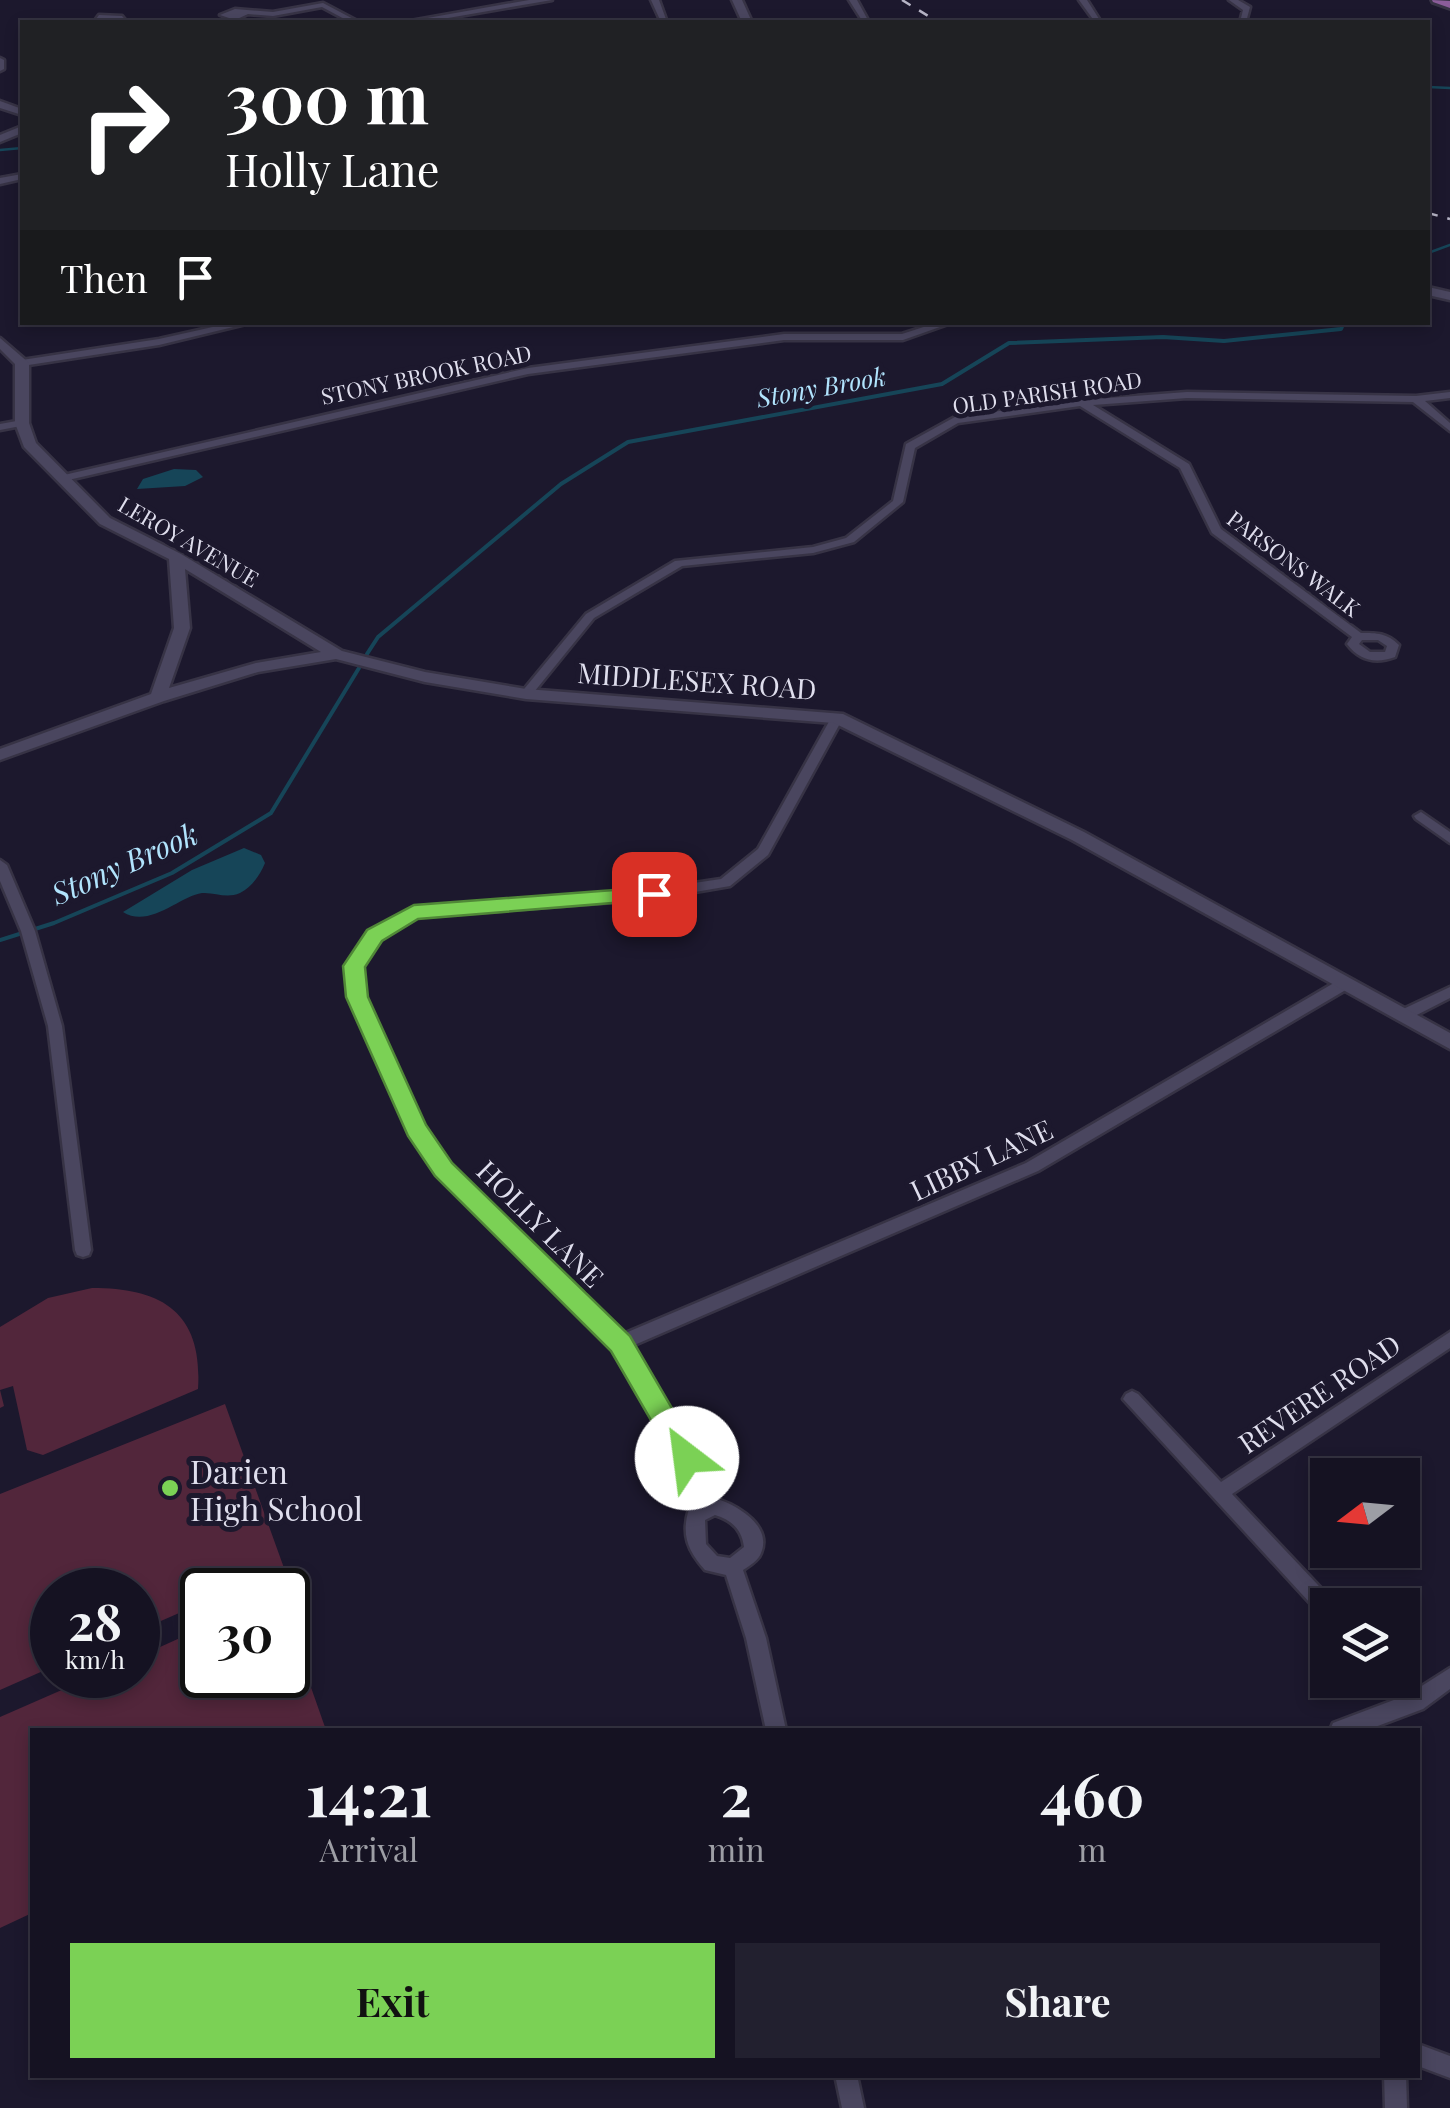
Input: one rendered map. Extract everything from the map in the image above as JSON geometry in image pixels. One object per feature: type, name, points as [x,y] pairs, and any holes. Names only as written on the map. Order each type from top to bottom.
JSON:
[{"type":"main road","points":[[452,0],[456,18],[547,0]]},
{"type":"main road","points":[[0,342],[22,363],[22,423]]},
{"type":"main road","name":"LEROY AVENUE","points":[[22,423],[29,444],[106,521],[176,557],[336,654]]},
{"type":"main road","points":[[158,697],[182,628],[176,557]]},
{"type":"main road","name":"MIDDLESEX ROAD","points":[[0,755],[158,697],[256,668],[336,654],[425,678],[526,694],[837,718],[1078,836],[1450,1042]]},
{"type":"street","points":[[1233,0],[1247,9],[1243,20]]},
{"type":"street","points":[[245,14],[323,5],[351,20]]},
{"type":"street","points":[[99,17],[121,20]]},
{"type":"street","points":[[0,60],[0,70]]},
{"type":"street","points":[[22,363],[233,325]]},
{"type":"street","points":[[777,325],[784,337]]},
{"type":"street","name":"STONY BROOK ROAD","points":[[64,478],[474,381],[784,337],[903,338],[941,325]]},
{"type":"street","name":"OLD PARISH ROAD","points":[[526,694],[590,616],[678,564],[813,550],[850,540],[898,502],[910,446],[955,420],[1082,403],[1186,395],[1416,400],[1450,395]]},
{"type":"street","points":[[1416,400],[1450,428]]},
{"type":"street","name":"PARSONS WALK","points":[[1082,403],[1178,460],[1185,466],[1216,531],[1358,636]]},
{"type":"street","points":[[0,427],[22,423]]},
{"type":"street","name":"HOLLY LANE","points":[[734,1567],[750,1558],[753,1542],[743,1520],[714,1507],[620,1344],[444,1169],[416,1130],[357,997],[354,966],[374,935],[414,912],[654,894],[726,883],[763,852],[837,718]]},
{"type":"street","points":[[1421,816],[1450,838]]},
{"type":"street","points":[[0,866],[28,932],[54,1026],[83,1250]]},
{"type":"street","name":"LIBBY LANE","points":[[620,1344],[1032,1167],[1344,984]]},
{"type":"street","points":[[1404,1016],[1450,992]]},
{"type":"street","name":"REVERE ROAD","points":[[1218,1493],[1450,1339]]},
{"type":"street","points":[[1132,1399],[1310,1589]]},
{"type":"street","points":[[714,1507],[696,1515],[696,1547],[712,1564],[734,1567],[756,1638],[776,1728]]},
{"type":"street","points":[[1345,1728],[1416,1702],[1450,1677]]},
{"type":"street","points":[[1412,1698],[1416,1702]]},
{"type":"street","points":[[1420,2056],[1450,2067]]},
{"type":"street","points":[[847,2078],[853,2108]]},
{"type":"street","points":[[1395,2078],[1396,2108]]},
{"type":"shaded area","points":[[92,1288],[139,1293],[174,1310],[194,1341],[198,1389],[43,1455],[27,1450],[13,1386],[0,1390],[0,1327],[48,1298]]},
{"type":"shaded area","points":[[225,1404],[284,1568],[180,1568],[180,1613],[160,1621],[160,1568],[30,1568],[30,1677],[0,1690],[0,1494]]},
{"type":"shaded area","points":[[180,1638],[180,1698],[310,1698],[310,1685],[325,1728],[30,1728],[30,1914],[0,1928],[0,1717],[43,1698],[160,1698],[160,1647]]},
{"type":"water","points":[[174,469],[196,470],[203,477],[185,486],[137,489],[143,479]]},
{"type":"water","points":[[244,848],[261,855],[265,863],[255,880],[240,893],[193,895],[143,917],[123,912],[192,870]]},
{"type":"waterway","points":[[1430,87],[1450,88]]},
{"type":"waterway","points":[[0,150],[20,148]]},
{"type":"waterway","name":"Stony Brook","points":[[1430,252],[1450,245]]},
{"type":"waterway","name":"Stony Brook","points":[[367,654],[378,637],[561,484],[628,442],[942,384],[1009,343],[1163,337],[1224,341],[1341,329],[1343,325]]},
{"type":"waterway","name":"Stony Brook","points":[[0,940],[54,923],[172,873],[271,813],[359,668]]},
{"type":"railway","points":[[902,0],[935,20]]},
{"type":"railway","points":[[1430,214],[1450,219]]},
{"type":"place","name":"Darien High School","points":[[170,1488]]},
{"type":"route","points":[[654,894],[443,906],[414,912],[374,935],[354,966],[357,997],[416,1130],[444,1169],[620,1344],[687,1458]]}]
